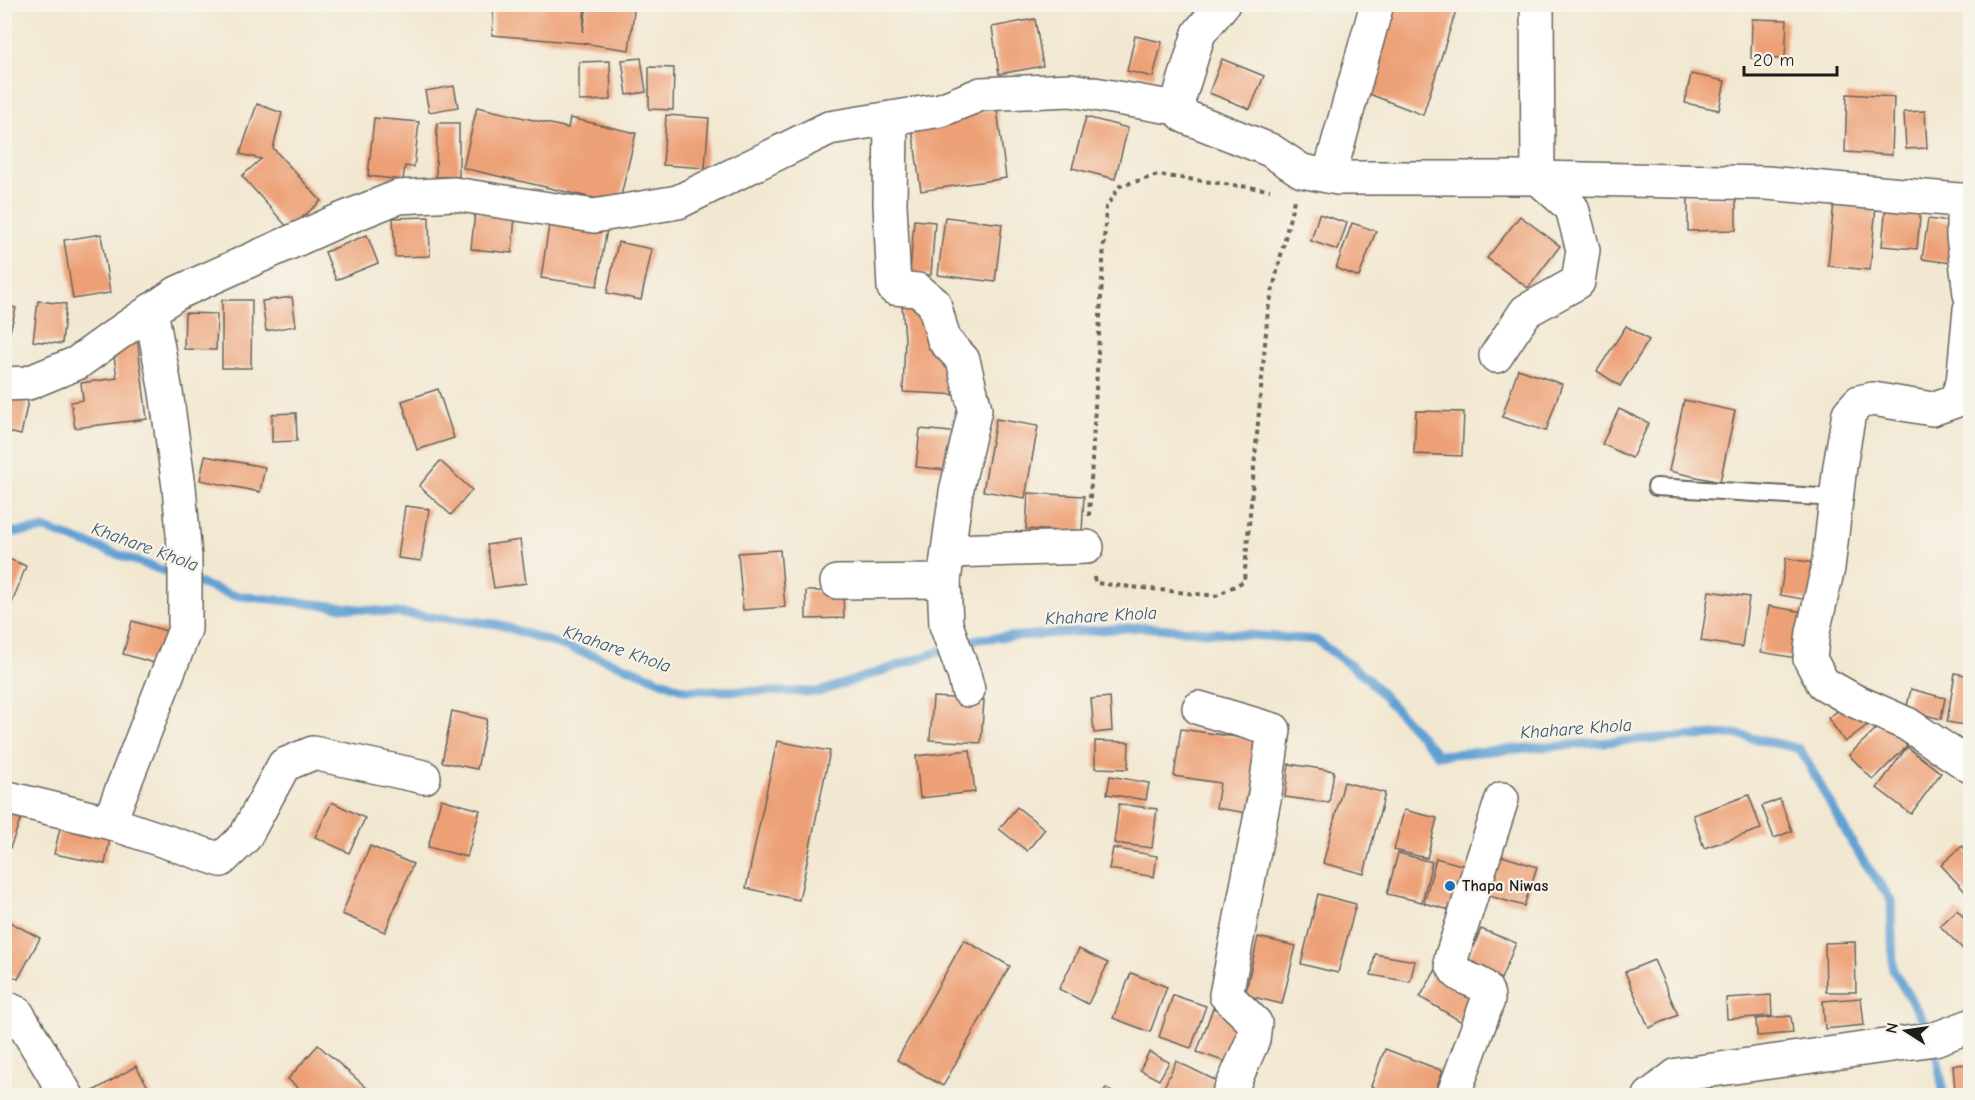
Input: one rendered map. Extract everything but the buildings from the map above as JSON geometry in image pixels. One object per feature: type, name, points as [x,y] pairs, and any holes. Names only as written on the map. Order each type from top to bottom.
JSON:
[{"type":"street","points":[[1176,108],[1199,33],[1223,4]]},
{"type":"street","points":[[1309,180],[1377,4]]},
{"type":"street","points":[[1496,356],[1526,311],[1578,282],[1583,250],[1572,208],[1538,178],[1537,4]]},
{"type":"street","points":[[4,384],[28,383],[77,363],[177,293],[338,221],[398,197],[454,194],[594,216],[678,202],[829,128],[941,110],[981,94],[1071,90],[1176,108],[1186,117],[1270,150],[1309,180],[1538,178],[1767,183],[1967,200],[1963,236],[1971,294]]},
{"type":"street","points":[[891,118],[890,204],[894,288],[918,290],[934,303],[944,340],[963,360],[975,409],[956,492],[946,566],[946,624],[966,682]]},
{"type":"street","points":[[1971,309],[1963,383],[1955,401],[1932,409],[1873,399],[1859,402],[1849,414],[1828,568],[1813,632],[1810,659],[1822,683],[1853,700],[1907,724],[1971,766]]},
{"type":"street","points":[[111,823],[114,810],[185,629],[184,574],[176,463],[151,310]]},
{"type":"street","points":[[837,582],[1087,547]]},
{"type":"street","points":[[1199,708],[1274,730],[1265,794],[1226,995],[1255,1023],[1253,1040],[1228,1095]]},
{"type":"street","points":[[4,796],[111,823],[221,860],[245,837],[284,765],[303,757],[313,753],[424,777]]},
{"type":"street","points":[[1453,1095],[1488,1000],[1488,993],[1483,986],[1455,972],[1451,959],[1502,799]]},
{"type":"street","points":[[4,1007],[17,1013],[67,1095]]},
{"type":"street","points":[[1650,1095],[1677,1075],[1935,1039],[1971,1026]]},
{"type":"lane","points":[[1656,487],[1836,498]]},
{"type":"path","points":[[1158,175],[1309,180],[1268,310],[1244,581],[1216,596],[1095,583],[1087,547],[1106,207],[1120,186],[1158,175]]},
{"type":"waterway","name":"Khahare Khola","points":[[4,533],[46,529],[232,595],[497,624],[621,665],[684,690],[819,692],[977,639],[1142,627],[1316,640],[1366,677],[1438,755],[1735,734],[1800,749],[1855,848],[1891,900],[1893,970],[1930,1032]]},
{"type":"waterway","name":"Khahare Khola","points":[[1935,1045],[1944,1096]]},
{"type":"place","name":"Thapa Niwas","points":[[1450,886]]}]
